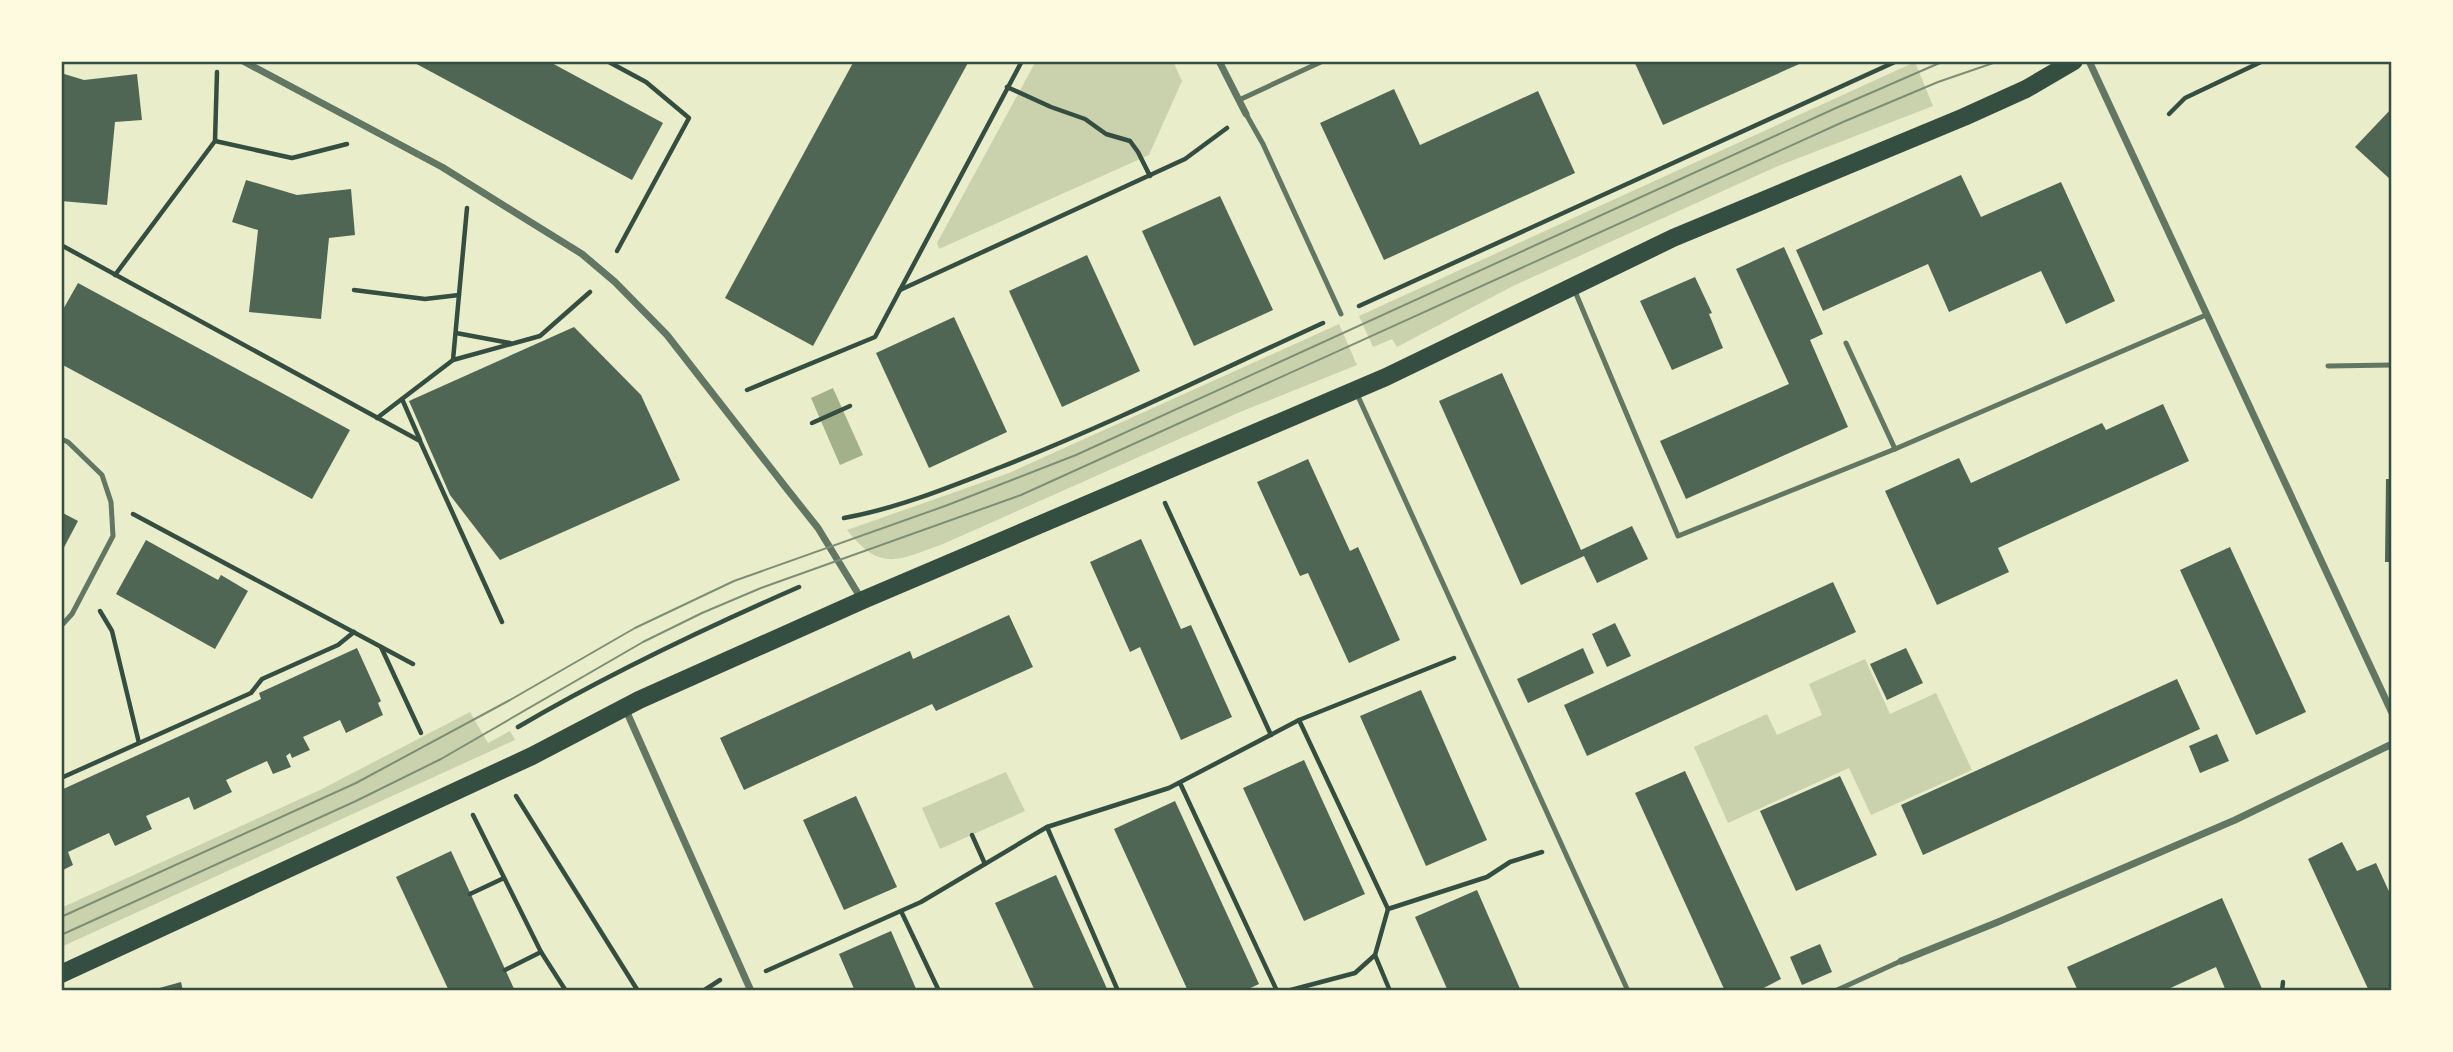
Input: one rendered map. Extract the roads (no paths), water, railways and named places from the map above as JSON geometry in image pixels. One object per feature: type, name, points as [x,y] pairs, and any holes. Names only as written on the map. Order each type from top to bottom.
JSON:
[{"type":"main road","points":[[61,974],[532,756],[624,707],[863,600],[1355,390],[1673,238],[1964,117],[2026,89],[2074,61]]},
{"type":"street","points":[[243,61],[442,167],[582,254],[607,275],[667,335],[818,528],[863,600]]},
{"type":"street","points":[[1219,61],[1246,114]]},
{"type":"street","points":[[2090,61],[2392,713]]},
{"type":"street","points":[[624,707],[751,991]]},
{"type":"street","points":[[1900,961],[2235,820],[2392,744]]},
{"type":"lane","points":[[1238,100],[1323,61]]},
{"type":"lane","points":[[1246,114],[1263,144],[1341,314]]},
{"type":"lane","points":[[1573,287],[1678,536],[1895,449],[2206,315]]},
{"type":"lane","points":[[1846,344],[1895,449]]},
{"type":"lane","points":[[2328,366],[2392,365]]},
{"type":"lane","points":[[1355,390],[1628,991]]},
{"type":"lane","points":[[61,439],[68,442],[102,475],[111,502],[113,536],[72,614],[61,626]]},
{"type":"lane","points":[[1835,991],[1900,961]]},
{"type":"tram line","points":[[61,917],[356,783],[510,700],[635,628],[734,581],[945,506],[1076,455],[1944,61]]},
{"type":"tram line","points":[[61,935],[356,801],[441,759],[643,642],[702,613],[761,588],[1021,495],[1843,122],[1938,82],[1999,61]]}]
